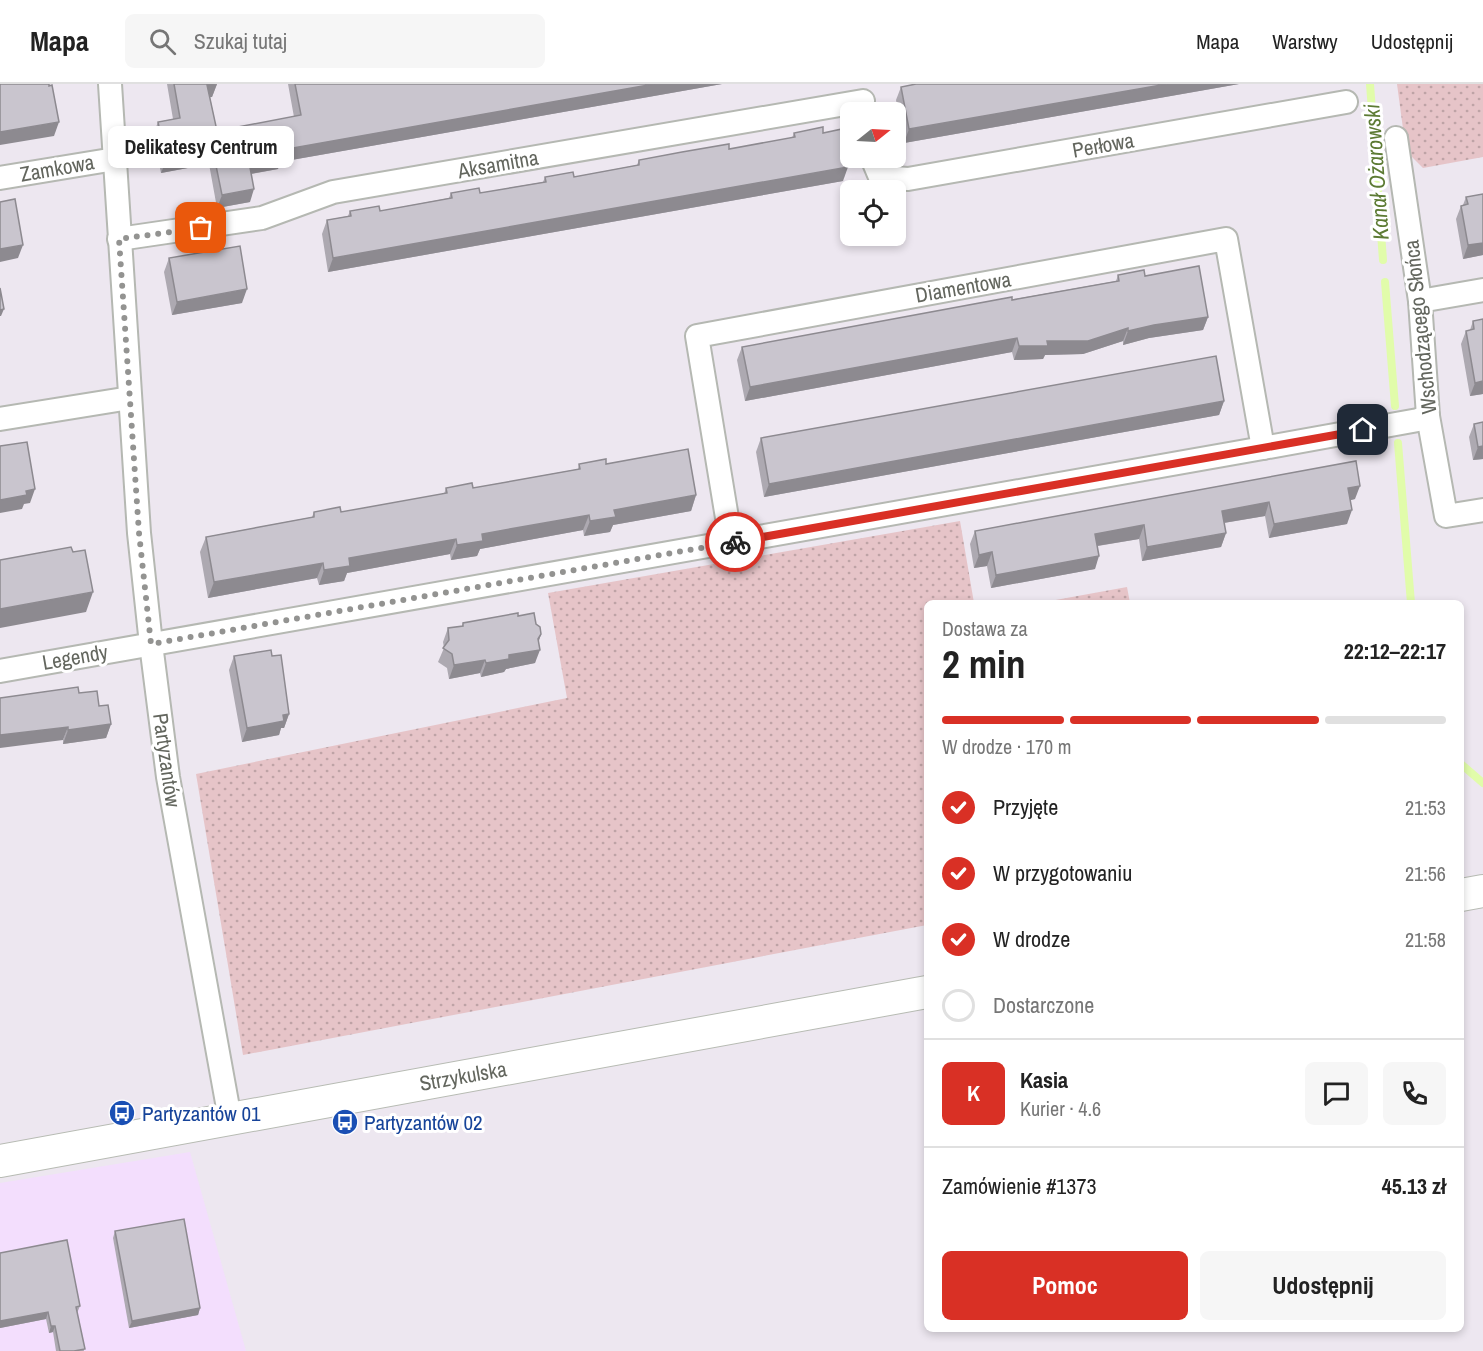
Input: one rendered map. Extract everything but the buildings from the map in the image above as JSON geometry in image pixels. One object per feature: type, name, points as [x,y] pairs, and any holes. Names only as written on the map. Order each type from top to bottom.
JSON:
[{"type":"street","name":"Partyzantów","points":[[110,84],[139,533],[151,644],[168,777],[230,1119]]},
{"type":"street","name":"Aksamitna","points":[[119,239],[139,238],[262,218],[333,192],[862,99]]},
{"type":"street","name":"Perłowa","points":[[876,168],[880,177],[908,179],[1346,102]]},
{"type":"street","name":"Wschodzącego Słońca","points":[[1396,138],[1420,301],[1428,416],[1446,516],[1483,510]]},
{"type":"street","name":"Zamkowa","points":[[0,178],[115,159]]},
{"type":"street","name":"Diamentowa","points":[[731,542],[697,336],[1226,239],[1263,448]]},
{"type":"street","points":[[1420,301],[1483,290]]},
{"type":"street","points":[[0,419],[130,398]]},
{"type":"street","name":"Legendy","points":[[0,671],[1263,448],[1418,420],[1428,416]]},
{"type":"street","points":[[1464,894],[1483,891]]},
{"type":"street","name":"Strzykulska","points":[[0,1161],[924,993]]},
{"type":"shaded area","points":[[1397,84],[1483,84],[1483,157],[1423,168],[1406,151]]},
{"type":"shaded area","points":[[960,521],[973,600],[924,600],[924,926],[243,1055],[196,774],[567,698],[548,593]]},
{"type":"shaded area","points":[[1127,587],[1129,600],[1056,600]]},
{"type":"shaded area","points":[[190,1152],[246,1351],[0,1351],[0,1183]]},
{"type":"waterway","name":"Kanał Ożarowski","points":[[1370,84],[1383,260]]},
{"type":"waterway","name":"Kanał Ożarowski","points":[[1385,282],[1395,406]]},
{"type":"waterway","name":"Kanał Ożarowski","points":[[1398,443],[1411,600]]},
{"type":"waterway","name":"Kanał Ożarowski","points":[[1464,767],[1483,783]]},
{"type":"way so far","points":[[201,228],[119,239],[139,533],[151,644],[735,542]]},
{"type":"place","name":"Delikatesy Centrum","points":[[201,228]]},
{"type":"place","name":"Partyzantów 01","points":[[122,1113]]},
{"type":"place","name":"Partyzantów 02","points":[[345,1122]]},
{"type":"route","points":[[735,542],[1363,430]]}]
